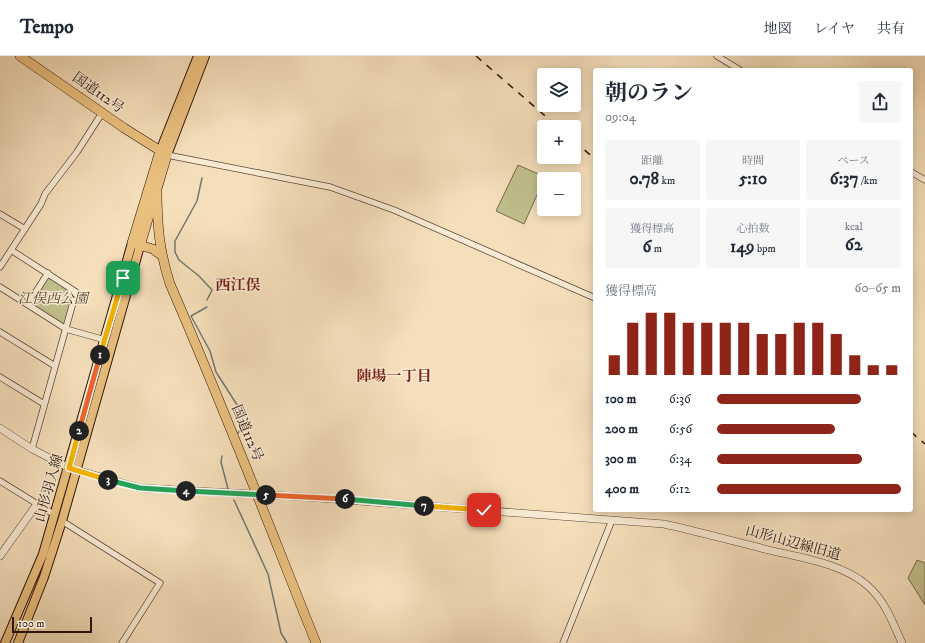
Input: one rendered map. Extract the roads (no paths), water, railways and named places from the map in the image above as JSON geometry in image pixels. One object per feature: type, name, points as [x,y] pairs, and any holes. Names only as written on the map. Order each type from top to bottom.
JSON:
[{"type":"highway","name":"国道112号","points":[[20,56],[163,153]]},
{"type":"highway","points":[[136,245],[157,188],[163,153]]},
{"type":"highway","points":[[136,245],[163,153]]},
{"type":"highway","name":"国道112号","points":[[157,188],[158,228],[161,255],[170,284],[258,494],[316,643]]},
{"type":"highway","points":[[136,245],[153,249],[161,255]]},
{"type":"main road","points":[[163,153],[200,58]]},
{"type":"main road","name":"山形羽入線","points":[[18,643],[44,577],[62,521],[72,469],[105,340],[136,245]]},
{"type":"main road","name":"山形羽入線","points":[[5,643],[32,582],[72,469],[136,245]]},
{"type":"street","points":[[717,56],[737,68]]},
{"type":"street","points":[[0,267],[41,204],[45,194],[77,152],[102,112]]},
{"type":"street","points":[[163,153],[330,187],[363,198],[401,213],[593,297]]},
{"type":"street","points":[[913,173],[925,180]]},
{"type":"street","points":[[0,214],[25,229]]},
{"type":"street","points":[[11,250],[76,292],[32,449]]},
{"type":"street","points":[[28,304],[48,273]]},
{"type":"street","points":[[0,287],[66,329],[105,340]]},
{"type":"street","points":[[0,332],[56,366]]},
{"type":"street","points":[[0,377],[44,404]]},
{"type":"street","name":"山形山辺線旧道","points":[[0,428],[32,449],[72,469],[140,488],[258,494],[664,524],[845,570],[862,581],[877,595],[884,604],[902,643]]},
{"type":"street","points":[[0,482],[55,515]]},
{"type":"street","points":[[0,556],[16,531],[37,504]]},
{"type":"street","points":[[563,643],[612,520]]},
{"type":"street","points":[[62,521],[160,583],[122,643]]},
{"type":"waterway","points":[[202,178],[197,201],[175,241],[175,252],[179,260],[199,276],[212,290],[207,300]]},
{"type":"waterway","points":[[207,307],[191,316],[210,351],[216,372],[241,411]]},
{"type":"waterway","points":[[238,433],[245,422],[243,418]]},
{"type":"waterway","points":[[222,456],[221,462],[228,489]]},
{"type":"waterway","points":[[234,500],[268,574],[281,633],[287,643]]},
{"type":"railway","points":[[476,56],[550,120]]},
{"type":"railway","points":[[581,147],[593,157]]},
{"type":"railway","points":[[913,434],[925,444]]},
{"type":"district","name":"西江俣","points":[[238,285]]},
{"type":"district","name":"陣場一丁目","points":[[394,376]]},
{"type":"park label","name":"江俣西公園","points":[[53,299]]}]
